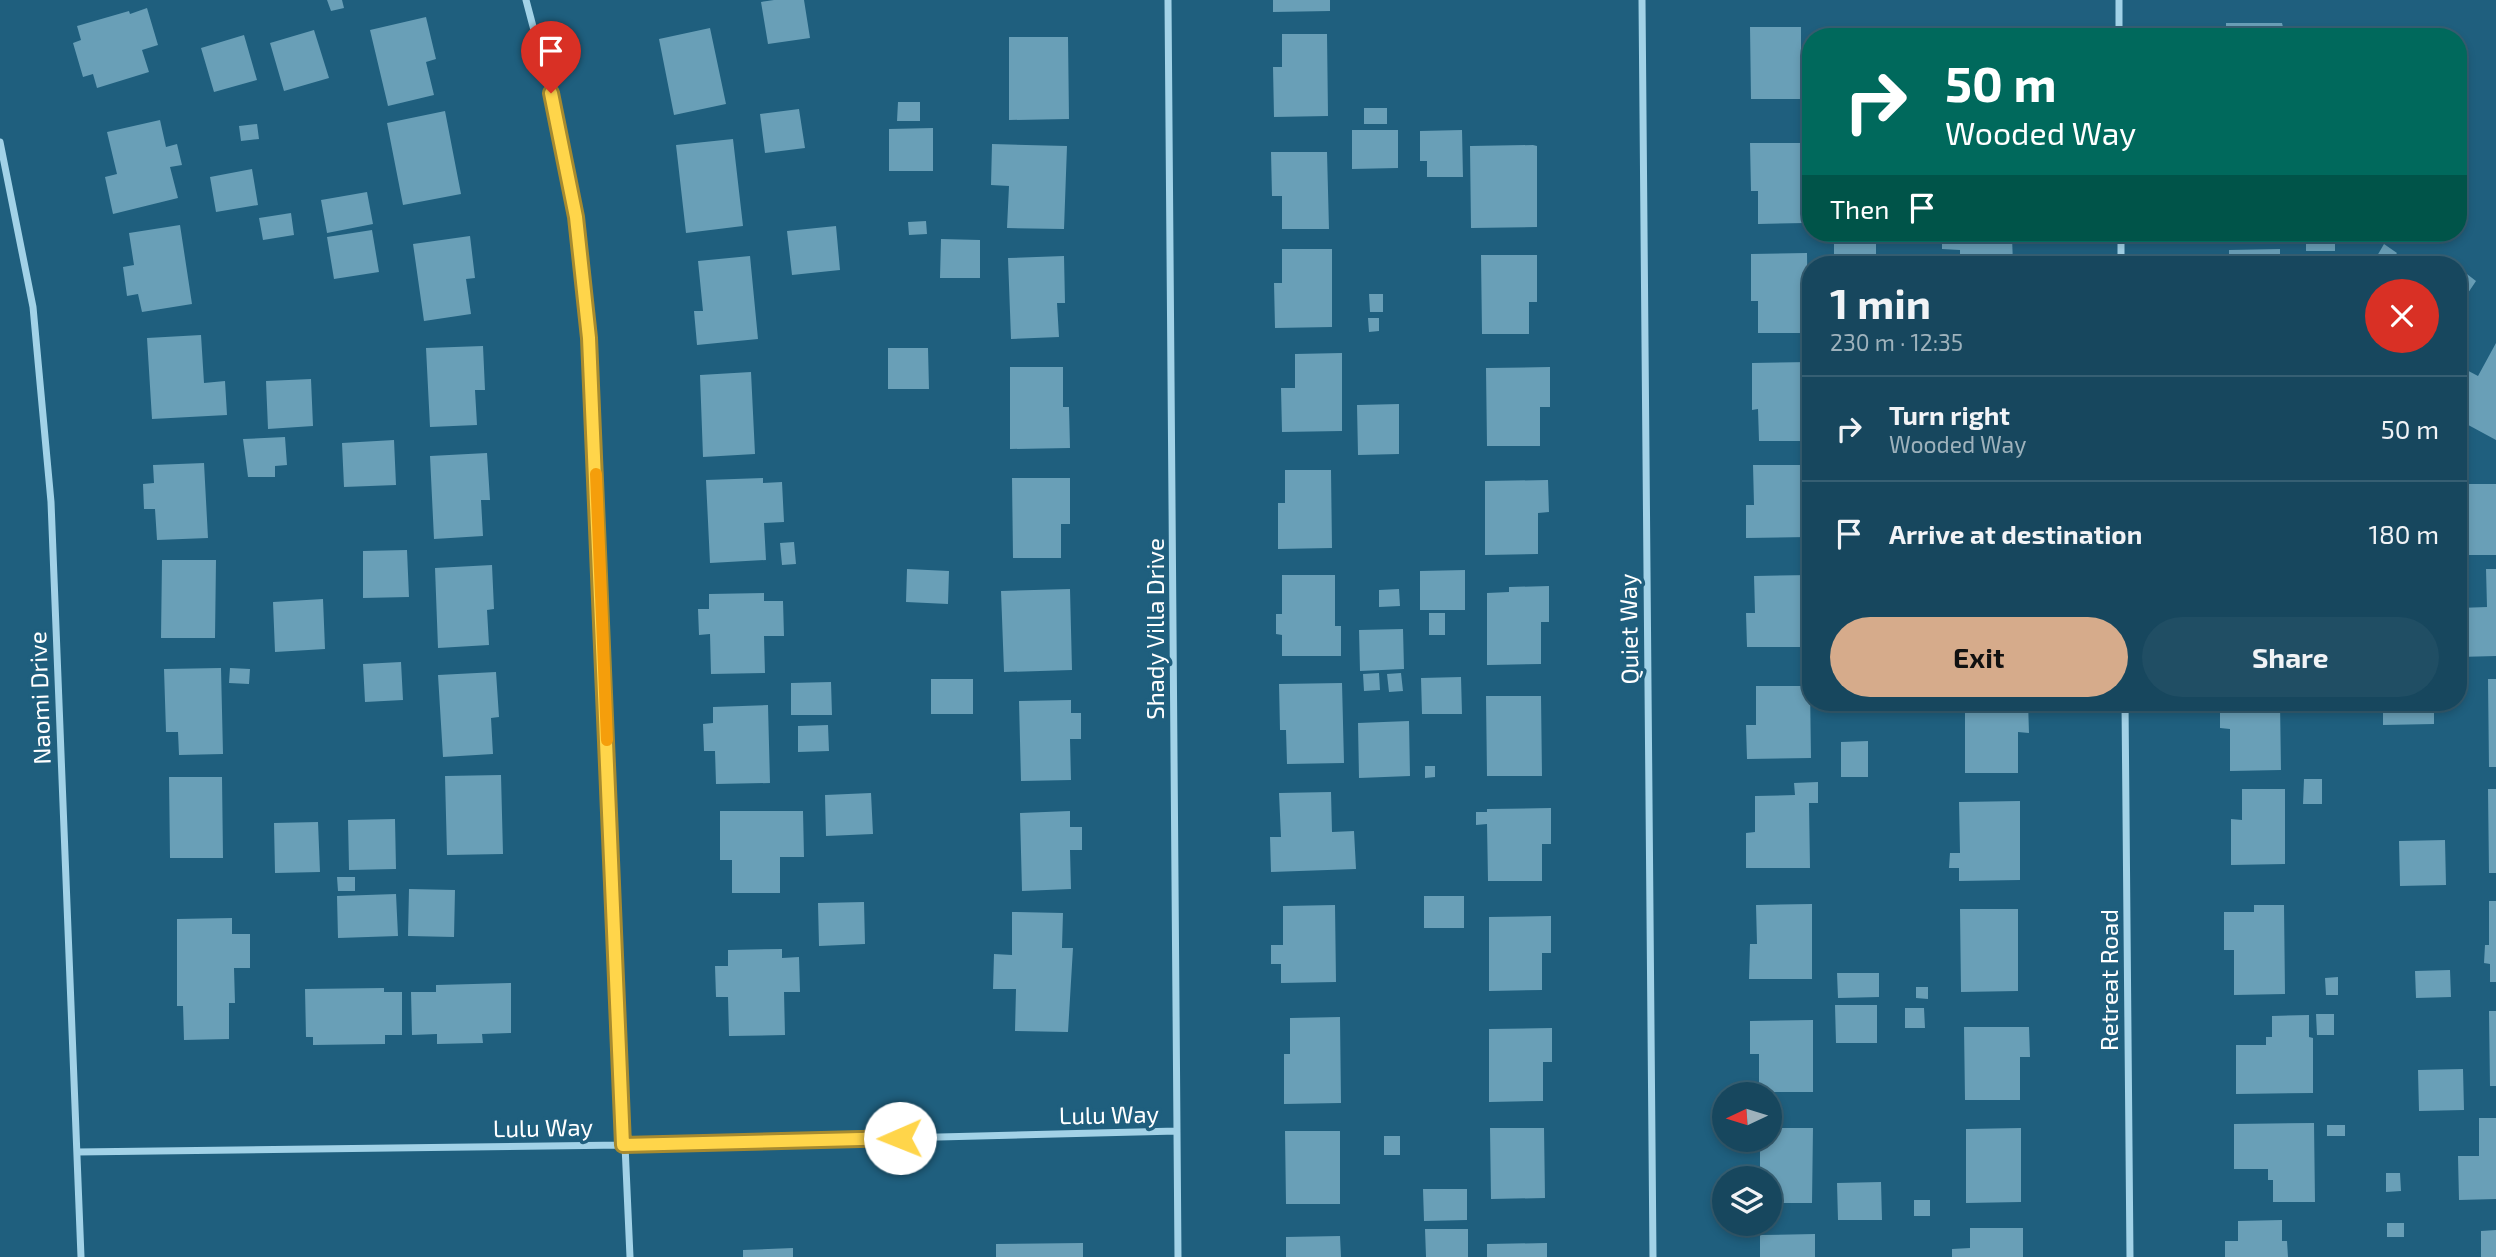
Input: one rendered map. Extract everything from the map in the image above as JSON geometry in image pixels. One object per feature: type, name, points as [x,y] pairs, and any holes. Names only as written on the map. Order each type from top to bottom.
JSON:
[{"type":"street","points":[[526,0],[557,117],[576,217],[589,338],[630,1257]]},
{"type":"street","name":"Shady Villa Drive","points":[[1168,0],[1178,1257]]},
{"type":"street","name":"Quiet Way","points":[[1642,0],[1653,1257]]},
{"type":"street","points":[[2119,0],[2119,28]]},
{"type":"street","name":"Naomi Drive","points":[[0,142],[33,307],[51,502],[81,1257]]},
{"type":"street","name":"Retreat Road","points":[[2125,711],[2130,1257]]},
{"type":"street","name":"Lulu Way","points":[[77,1152],[623,1145],[1177,1131]]},
{"type":"building","points":[[327,0],[342,0],[344,8],[331,11]]},
{"type":"building","points":[[804,0],[810,38],[768,44],[761,2]]},
{"type":"building","points":[[1273,0],[1330,0],[1330,11],[1273,12]]},
{"type":"building","points":[[147,8],[158,45],[142,50],[149,72],[97,88],[93,74],[83,77],[73,43],[81,40],[77,26]]},
{"type":"building","points":[[426,17],[436,59],[426,62],[434,95],[388,106],[370,30]]},
{"type":"building","points":[[2226,23],[2282,23],[2283,27],[2292,28],[2226,28]]},
{"type":"building","points":[[1750,27],[1801,27],[1802,99],[1751,99]]},
{"type":"building","points":[[710,28],[726,104],[674,115],[659,39]]},
{"type":"building","points":[[314,30],[329,78],[284,91],[270,43]]},
{"type":"building","points":[[1282,34],[1327,34],[1328,116],[1274,117],[1273,67],[1282,67]]},
{"type":"building","points":[[244,35],[257,80],[214,92],[201,48]]},
{"type":"building","points":[[1009,37],[1068,37],[1069,119],[1009,120]]},
{"type":"building","points":[[898,102],[920,102],[920,121],[897,121]]},
{"type":"building","points":[[1364,108],[1387,108],[1387,124],[1364,124]]},
{"type":"building","points":[[799,109],[805,148],[765,153],[760,114]]},
{"type":"building","points":[[445,111],[461,194],[403,205],[387,123]]},
{"type":"building","points":[[160,120],[166,147],[177,144],[182,165],[170,167],[178,198],[113,214],[105,177],[117,174],[107,132]]},
{"type":"building","points":[[257,124],[259,139],[241,141],[239,126]]},
{"type":"building","points":[[933,128],[933,171],[889,171],[889,129]]},
{"type":"building","points":[[1352,130],[1398,130],[1398,168],[1352,169]]},
{"type":"building","points":[[1462,130],[1463,177],[1427,177],[1427,161],[1420,161],[1420,131]]},
{"type":"building","points":[[733,139],[743,226],[686,233],[676,145]]},
{"type":"building","points":[[1750,143],[1802,143],[1802,223],[1758,224],[1758,191],[1751,191]]},
{"type":"building","points":[[992,144],[1067,146],[1064,229],[1007,228],[1009,186],[991,185]]},
{"type":"building","points":[[1470,146],[1537,146],[1537,227],[1471,228]]},
{"type":"building","points":[[1271,152],[1327,152],[1329,229],[1282,229],[1282,196],[1272,196]]},
{"type":"building","points":[[252,169],[258,205],[216,212],[210,177]]},
{"type":"building","points":[[367,192],[373,224],[327,233],[321,200]]},
{"type":"building","points":[[291,213],[294,235],[263,240],[259,218]]},
{"type":"building","points":[[926,221],[927,234],[909,235],[908,222]]},
{"type":"building","points":[[180,225],[192,304],[142,312],[138,294],[127,296],[123,267],[134,265],[129,233]]},
{"type":"building","points":[[836,226],[840,270],[792,275],[787,231]]},
{"type":"building","points":[[372,230],[379,272],[334,279],[327,237]]},
{"type":"building","points":[[470,236],[475,278],[466,279],[471,314],[424,321],[413,244]]},
{"type":"building","points":[[941,239],[980,240],[980,278],[940,278]]},
{"type":"building","points":[[1834,242],[1876,242],[1876,256],[1834,256]]},
{"type":"building","points":[[1942,242],[2012,242],[2013,256],[1960,256],[1960,250],[1942,249]]},
{"type":"building","points":[[2306,242],[2335,242],[2335,251],[2306,251]]},
{"type":"building","points":[[2384,244],[2397,253],[2395,256],[2377,256]]},
{"type":"building","points":[[1282,249],[1332,249],[1332,327],[1275,328],[1274,283],[1282,283]]},
{"type":"building","points":[[2280,249],[2280,256],[2229,256],[2229,250]]},
{"type":"building","points":[[1807,253],[1807,256],[1802,256],[1802,333],[1758,333],[1758,301],[1751,301],[1751,254]]},
{"type":"building","points":[[1481,255],[1537,255],[1537,302],[1529,302],[1529,334],[1482,334]]},
{"type":"building","points":[[750,256],[758,339],[697,345],[694,311],[703,311],[698,261]]},
{"type":"building","points":[[1064,256],[1065,303],[1057,303],[1059,337],[1011,339],[1008,258]]},
{"type":"building","points":[[2467,274],[2476,281],[2467,292]]},
{"type":"building","points":[[1369,294],[1383,294],[1383,312],[1370,312]]},
{"type":"building","points":[[1368,318],[1379,318],[1379,331],[1369,332]]},
{"type":"building","points":[[201,335],[204,383],[225,381],[227,415],[152,419],[147,338]]},
{"type":"building","points":[[2496,343],[2496,440],[2467,424],[2467,370],[2478,376]]},
{"type":"building","points":[[483,346],[485,390],[475,390],[477,425],[430,427],[426,348]]},
{"type":"building","points":[[888,348],[928,348],[929,389],[888,389]]},
{"type":"building","points":[[1342,353],[1342,431],[1282,432],[1281,388],[1295,388],[1295,354]]},
{"type":"building","points":[[1802,362],[1802,441],[1759,441],[1758,409],[1752,410],[1752,363]]},
{"type":"building","points":[[1010,367],[1063,367],[1063,407],[1069,407],[1070,448],[1010,449]]},
{"type":"building","points":[[1550,367],[1550,407],[1540,407],[1540,446],[1487,446],[1486,368]]},
{"type":"building","points":[[751,372],[755,454],[703,457],[700,375]]},
{"type":"building","points":[[311,379],[313,426],[268,429],[266,381]]},
{"type":"building","points":[[1399,404],[1399,454],[1358,455],[1357,405]]},
{"type":"building","points":[[285,437],[287,465],[275,466],[275,477],[248,477],[243,439]]},
{"type":"building","points":[[394,440],[396,485],[344,487],[342,443]]},
{"type":"building","points":[[487,453],[490,500],[481,500],[483,536],[434,539],[430,456]]},
{"type":"building","points":[[204,463],[208,538],[157,540],[155,509],[144,509],[143,484],[154,483],[153,465]]},
{"type":"building","points":[[1753,465],[1802,465],[1802,537],[1746,538],[1746,505],[1754,505]]},
{"type":"building","points":[[1285,470],[1331,470],[1332,548],[1278,549],[1278,503],[1285,503]]},
{"type":"building","points":[[763,478],[763,483],[782,482],[784,522],[764,523],[766,560],[710,563],[706,480]]},
{"type":"building","points":[[1012,478],[1070,478],[1070,524],[1061,524],[1061,558],[1013,558]]},
{"type":"building","points":[[1548,480],[1549,512],[1538,513],[1538,554],[1485,555],[1485,481]]},
{"type":"building","points":[[2467,484],[2496,484],[2496,555],[2467,555]]},
{"type":"building","points":[[794,542],[796,564],[782,565],[780,543]]},
{"type":"building","points":[[407,550],[409,597],[363,598],[363,551]]},
{"type":"building","points":[[162,560],[216,560],[215,638],[161,638]]},
{"type":"building","points":[[492,565],[494,609],[487,610],[489,645],[438,648],[435,568]]},
{"type":"building","points":[[907,569],[949,571],[948,604],[906,602]]},
{"type":"building","points":[[2486,569],[2496,569],[2496,656],[2467,657],[2467,608],[2487,607]]},
{"type":"building","points":[[1465,570],[1465,610],[1420,610],[1420,571]]},
{"type":"building","points":[[1282,575],[1335,575],[1335,626],[1341,626],[1341,656],[1282,656],[1282,635],[1276,634],[1276,614],[1282,614]]},
{"type":"building","points":[[1802,575],[1802,647],[1747,647],[1746,613],[1755,613],[1754,576]]},
{"type":"building","points":[[1549,586],[1549,622],[1541,622],[1541,664],[1487,665],[1487,593],[1509,592],[1509,587]]},
{"type":"building","points":[[1070,589],[1072,670],[1004,672],[1001,591]]},
{"type":"building","points":[[1399,589],[1400,606],[1379,607],[1379,590]]},
{"type":"building","points":[[764,593],[764,601],[783,601],[784,636],[764,636],[765,673],[711,674],[710,634],[699,635],[698,609],[709,609],[709,594]]},
{"type":"building","points":[[323,599],[325,649],[275,652],[273,602]]},
{"type":"building","points":[[1429,613],[1445,613],[1445,635],[1429,635]]},
{"type":"building","points":[[1403,629],[1404,669],[1360,671],[1359,630]]},
{"type":"building","points":[[401,662],[403,700],[365,702],[363,664]]},
{"type":"building","points":[[221,668],[223,754],[179,755],[178,732],[166,732],[164,669]]},
{"type":"building","points":[[230,668],[250,669],[249,684],[229,683]]},
{"type":"building","points":[[496,672],[499,717],[491,718],[493,754],[443,757],[438,675]]},
{"type":"building","points":[[1379,673],[1380,690],[1364,691],[1363,674]]},
{"type":"building","points":[[1401,673],[1403,691],[1389,692],[1387,674]]},
{"type":"building","points":[[1461,677],[1462,714],[1422,714],[1421,678]]},
{"type":"building","points":[[931,679],[973,679],[973,714],[931,714]]},
{"type":"building","points":[[2488,679],[2496,679],[2496,767],[2489,767]]},
{"type":"building","points":[[831,682],[832,715],[791,715],[791,683]]},
{"type":"building","points":[[1342,683],[1344,763],[1287,764],[1286,730],[1280,730],[1279,684]]},
{"type":"building","points":[[1756,686],[1802,686],[1802,711],[1810,711],[1811,758],[1747,759],[1746,725],[1756,725]]},
{"type":"building","points":[[1486,696],[1541,696],[1542,776],[1487,776]]},
{"type":"building","points":[[1071,700],[1071,713],[1081,713],[1081,739],[1070,739],[1071,780],[1021,781],[1019,701]]},
{"type":"building","points":[[768,705],[770,783],[716,784],[715,751],[704,751],[703,724],[713,723],[713,707]]},
{"type":"building","points":[[1965,711],[2028,711],[2029,733],[2018,732],[2018,773],[1965,773]]},
{"type":"building","points":[[2220,711],[2280,711],[2281,770],[2230,771],[2230,729],[2220,728]]},
{"type":"building","points":[[2383,711],[2434,711],[2434,724],[2383,725]]},
{"type":"building","points":[[1409,721],[1410,776],[1359,778],[1358,723]]},
{"type":"building","points":[[828,725],[829,751],[798,752],[798,726]]},
{"type":"building","points":[[1868,741],[1868,777],[1841,777],[1841,742]]},
{"type":"building","points":[[1425,766],[1435,766],[1435,777],[1425,778]]},
{"type":"building","points":[[501,775],[503,854],[447,855],[445,776]]},
{"type":"building","points":[[169,777],[222,777],[223,858],[170,858]]},
{"type":"building","points":[[2304,779],[2322,779],[2322,804],[2303,804]]},
{"type":"building","points":[[1818,782],[1818,803],[1809,803],[1810,868],[1746,868],[1746,833],[1755,832],[1755,796],[1795,795],[1794,783]]},
{"type":"building","points":[[2242,789],[2285,789],[2285,864],[2231,865],[2231,819],[2242,820]]},
{"type":"building","points":[[2488,789],[2496,789],[2496,873],[2489,873]]},
{"type":"building","points":[[1331,792],[1332,832],[1354,831],[1356,869],[1271,872],[1270,837],[1281,837],[1279,793]]},
{"type":"building","points":[[871,793],[873,834],[826,836],[825,795]]},
{"type":"building","points":[[2020,801],[2020,880],[1959,881],[1959,868],[1949,868],[1950,853],[1960,853],[1959,802]]},
{"type":"building","points":[[1551,808],[1551,844],[1542,844],[1542,881],[1488,881],[1487,824],[1476,825],[1476,812],[1487,812],[1487,809]]},
{"type":"building","points":[[720,811],[803,811],[804,857],[780,857],[780,893],[732,893],[732,860],[720,860]]},
{"type":"building","points":[[1070,811],[1070,827],[1082,827],[1082,850],[1070,850],[1071,889],[1022,891],[1020,813]]},
{"type":"building","points":[[395,819],[396,869],[349,870],[348,820]]},
{"type":"building","points":[[318,822],[320,872],[275,873],[274,823]]},
{"type":"building","points":[[2445,840],[2446,885],[2400,886],[2399,841]]},
{"type":"building","points":[[337,877],[355,877],[355,891],[338,891]]},
{"type":"building","points":[[409,889],[455,890],[454,937],[408,936]]},
{"type":"building","points":[[396,894],[398,936],[338,938],[337,896]]},
{"type":"building","points":[[1424,896],[1464,896],[1464,928],[1424,928]]},
{"type":"building","points":[[2489,901],[2496,901],[2496,982],[2490,982],[2490,964],[2484,963],[2485,945],[2489,945]]},
{"type":"building","points":[[864,902],[865,944],[819,946],[818,903]]},
{"type":"building","points":[[1812,904],[1812,979],[1749,979],[1750,944],[1757,944],[1756,905]]},
{"type":"building","points":[[1335,905],[1336,982],[1281,983],[1281,964],[1271,964],[1271,945],[1283,945],[1283,906]]},
{"type":"building","points":[[2254,905],[2284,905],[2285,994],[2234,995],[2234,950],[2224,950],[2224,912],[2254,912]]},
{"type":"building","points":[[1960,909],[2018,909],[2018,991],[1961,992]]},
{"type":"building","points":[[1012,912],[1063,913],[1062,948],[1073,948],[1068,1032],[1015,1031],[1016,989],[993,989],[994,954],[1012,955]]},
{"type":"building","points":[[1551,916],[1551,953],[1542,953],[1542,990],[1489,991],[1489,917]]},
{"type":"building","points":[[232,918],[232,934],[250,934],[250,968],[234,968],[235,1003],[229,1003],[229,1039],[184,1040],[183,1006],[177,1006],[177,919]]},
{"type":"building","points":[[782,949],[782,958],[799,957],[800,992],[784,992],[785,1035],[729,1036],[728,997],[716,997],[715,966],[728,966],[728,950]]},
{"type":"building","points":[[2450,970],[2451,997],[2416,998],[2415,971]]},
{"type":"building","points":[[1837,973],[1879,973],[1879,997],[1838,998]]},
{"type":"building","points":[[2338,977],[2338,995],[2326,995],[2325,978]]},
{"type":"building","points":[[511,983],[511,1033],[482,1034],[483,1043],[437,1044],[437,1034],[412,1035],[411,992],[436,992],[436,985]]},
{"type":"building","points":[[1916,987],[1928,987],[1928,999],[1916,998]]},
{"type":"building","points":[[384,988],[384,992],[402,992],[402,1035],[385,1035],[385,1044],[313,1045],[313,1037],[306,1037],[305,989]]},
{"type":"building","points":[[1835,1005],[1877,1005],[1877,1043],[1836,1043]]},
{"type":"building","points":[[1905,1008],[1924,1008],[1925,1028],[1905,1028]]},
{"type":"building","points":[[2489,1011],[2496,1011],[2496,1086],[2490,1086]]},
{"type":"building","points":[[2316,1014],[2334,1014],[2334,1035],[2317,1035]]},
{"type":"building","points":[[2309,1015],[2309,1037],[2313,1038],[2313,1093],[2236,1094],[2236,1045],[2266,1045],[2266,1037],[2272,1037],[2272,1016]]},
{"type":"building","points":[[1340,1017],[1341,1103],[1284,1104],[1284,1054],[1290,1054],[1290,1018]]},
{"type":"building","points":[[1813,1020],[1813,1092],[1782,1092],[1782,1082],[1759,1082],[1759,1054],[1750,1054],[1750,1021]]},
{"type":"building","points":[[1964,1027],[2029,1027],[2030,1057],[2020,1057],[2020,1100],[1965,1100]]},
{"type":"building","points":[[1552,1028],[1552,1062],[1543,1062],[1543,1101],[1489,1102],[1489,1029]]},
{"type":"building","points":[[2463,1069],[2464,1110],[2419,1111],[2418,1070]]},
{"type":"building","points":[[2479,1118],[2496,1118],[2496,1199],[2459,1200],[2458,1156],[2479,1156]]},
{"type":"building","points":[[2314,1123],[2315,1202],[2273,1202],[2273,1180],[2268,1180],[2268,1169],[2234,1169],[2234,1124]]},
{"type":"building","points":[[2327,1125],[2345,1125],[2345,1136],[2327,1136]]},
{"type":"building","points":[[1490,1128],[1544,1128],[1545,1198],[1491,1199]]},
{"type":"building","points":[[1782,1128],[1813,1128],[1812,1203],[1782,1203],[1782,1166],[1760,1166],[1760,1152],[1782,1152]]},
{"type":"building","points":[[2021,1128],[2021,1202],[1966,1203],[1966,1129]]},
{"type":"building","points":[[1285,1131],[1340,1131],[1340,1204],[1286,1204]]},
{"type":"building","points":[[1384,1136],[1400,1136],[1400,1155],[1384,1155]]},
{"type":"building","points":[[2386,1173],[2400,1173],[2401,1191],[2386,1192]]},
{"type":"building","points":[[1881,1182],[1882,1220],[1838,1220],[1837,1183]]},
{"type":"building","points":[[1423,1189],[1467,1189],[1467,1220],[1424,1221]]},
{"type":"building","points":[[1914,1200],[1930,1200],[1930,1216],[1914,1216]]},
{"type":"building","points":[[2282,1220],[2282,1241],[2287,1241],[2288,1257],[2225,1257],[2225,1241],[2238,1241],[2238,1221]]},
{"type":"building","points":[[2387,1223],[2404,1223],[2404,1237],[2387,1237]]},
{"type":"building","points":[[1970,1228],[2023,1228],[2023,1257],[1952,1257],[1952,1249],[1970,1248]]},
{"type":"building","points":[[1425,1229],[1468,1229],[1468,1257],[1426,1257]]},
{"type":"building","points":[[2496,1230],[2496,1257],[2481,1257],[2481,1231]]},
{"type":"building","points":[[1815,1234],[1815,1257],[1760,1257],[1760,1236]]},
{"type":"building","points":[[1340,1236],[1341,1257],[1286,1257],[1286,1237]]},
{"type":"building","points":[[1083,1243],[1083,1257],[996,1257],[996,1244]]},
{"type":"building","points":[[1547,1243],[1547,1257],[1487,1257],[1487,1244]]},
{"type":"building","points":[[793,1248],[793,1257],[743,1257],[743,1250]]},
{"type":"slow traffic","points":[[596,474],[607,740]]},
{"type":"route","points":[[551,93],[576,217],[589,338],[596,452],[623,1145],[900,1138]]}]
